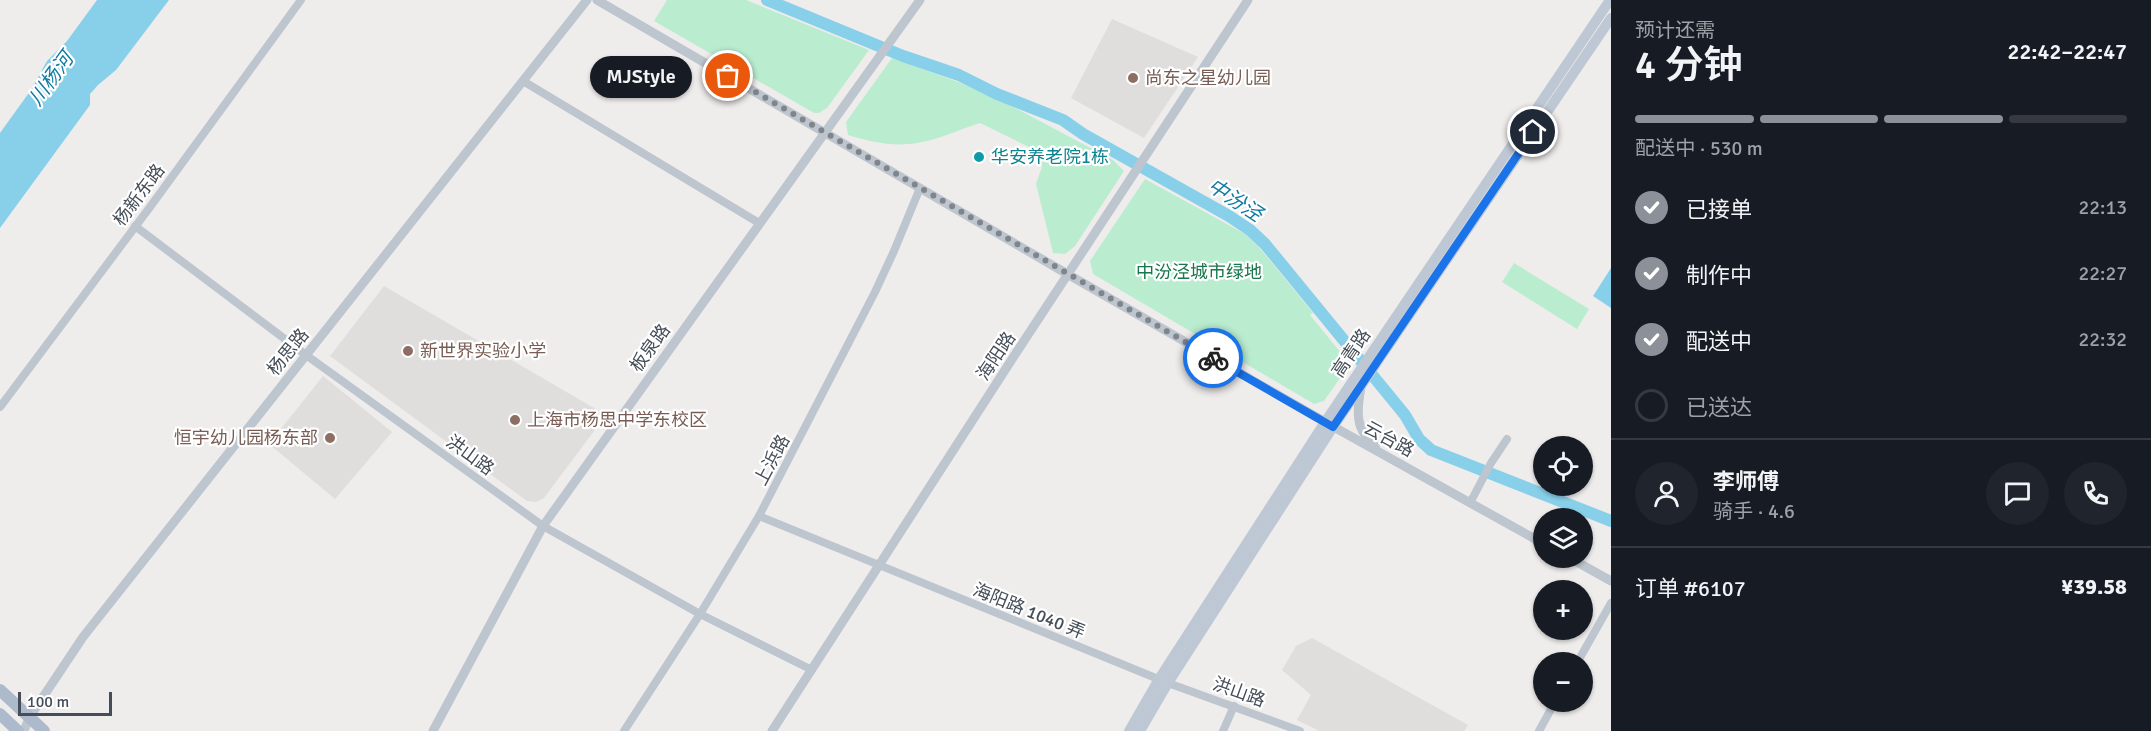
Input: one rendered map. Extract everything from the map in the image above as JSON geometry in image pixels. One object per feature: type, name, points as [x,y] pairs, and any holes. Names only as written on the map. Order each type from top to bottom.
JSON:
[{"type":"main road","name":"高青路","points":[[1129,731],[1610,0]]},
{"type":"main road","name":"高青路","points":[[1374,356],[1611,18]]},
{"type":"main road","name":"高青路","points":[[1140,731],[1163,681]]},
{"type":"main road","points":[[0,690],[44,731]]},
{"type":"main road","points":[[0,714],[18,731]]},
{"type":"street","name":"杨新东路","points":[[0,406],[301,0]]},
{"type":"street","name":"杨思路","points":[[24,731],[29,718],[83,637],[587,0]]},
{"type":"street","name":"云台路","points":[[597,0],[1069,275],[1533,538]]},
{"type":"street","name":"板泉路","points":[[433,731],[543,526],[920,0]]},
{"type":"street","name":"海阳路","points":[[772,731],[1248,0]]},
{"type":"street","points":[[523,81],[759,223]]},
{"type":"street","name":"上浜路","points":[[624,731],[700,614],[759,516],[875,292],[920,188]]},
{"type":"street","name":"洪山路","points":[[135,226],[306,355],[543,526],[700,614],[812,670]]},
{"type":"street","points":[[1361,379],[1357,412],[1363,434],[1368,440],[1389,452],[1395,461]]},
{"type":"street","points":[[1470,503],[1491,463],[1507,439]]},
{"type":"street","name":"海阳路 1040 弄","points":[[759,516],[1163,681]]},
{"type":"street","points":[[1588,568],[1611,581]]},
{"type":"street","points":[[1583,652],[1611,603]]},
{"type":"street","name":"洪山路","points":[[1163,681],[1300,731]]},
{"type":"street","points":[[1224,731],[1234,706]]},
{"type":"street","points":[[1539,731],[1549,712]]},
{"type":"shaded area","name":"尚东之星幼儿园","points":[[1112,19],[1198,57],[1144,138],[1071,98]]},
{"type":"shaded area","points":[[384,286],[606,415],[544,498],[536,502],[527,501],[330,356]]},
{"type":"shaded area","name":"恒宇幼儿园杨东部","points":[[323,376],[392,432],[335,499],[269,444]]},
{"type":"shaded area","points":[[1312,638],[1468,725],[1464,731],[1319,731],[1297,720],[1311,695],[1282,670],[1296,646]]},
{"type":"green space","points":[[667,0],[746,0],[869,50],[827,108],[814,113],[654,21]]},
{"type":"green space","points":[[892,58],[961,83],[1006,103],[1113,160],[1124,171],[1075,246],[1065,254],[1053,253],[1036,184],[1042,167],[1040,158],[1029,147],[980,123],[925,142],[908,144],[882,143],[848,135],[846,122]]},
{"type":"green space","name":"中汾泾城市绿地","points":[[1145,179],[1245,234],[1258,246],[1313,313],[1310,315],[1350,364],[1324,401],[1314,404],[1093,274],[1090,261]]},
{"type":"green space","points":[[1514,263],[1589,309],[1577,329],[1502,282]]},
{"type":"water","name":"川杨河","points":[[97,0],[169,0],[116,70],[90,94],[90,105],[0,228],[0,133],[31,90],[47,61],[67,41]]},
{"type":"water","points":[[1611,268],[1611,308],[1593,296]]},
{"type":"waterway","name":"中汾泾","points":[[767,0],[903,56],[959,75],[997,94],[1063,120],[1083,134],[1229,216],[1250,230],[1265,244],[1405,415],[1419,439],[1431,450],[1611,521]]},
{"type":"way so far","points":[[728,76],[1213,358]]},
{"type":"place","name":"MJStyle","points":[[728,76]]},
{"type":"place","name":"尚东之星幼儿园","points":[[1133,78]]},
{"type":"place","name":"华安养老院1栋","points":[[979,157]]},
{"type":"place","name":"新世界实验小学","points":[[408,351]]},
{"type":"place","name":"上海市杨思中学东校区","points":[[515,420]]},
{"type":"place","name":"恒宇幼儿园杨东部","points":[[330,438]]},
{"type":"route","points":[[1213,358],[1333,427],[1533,132]]}]
